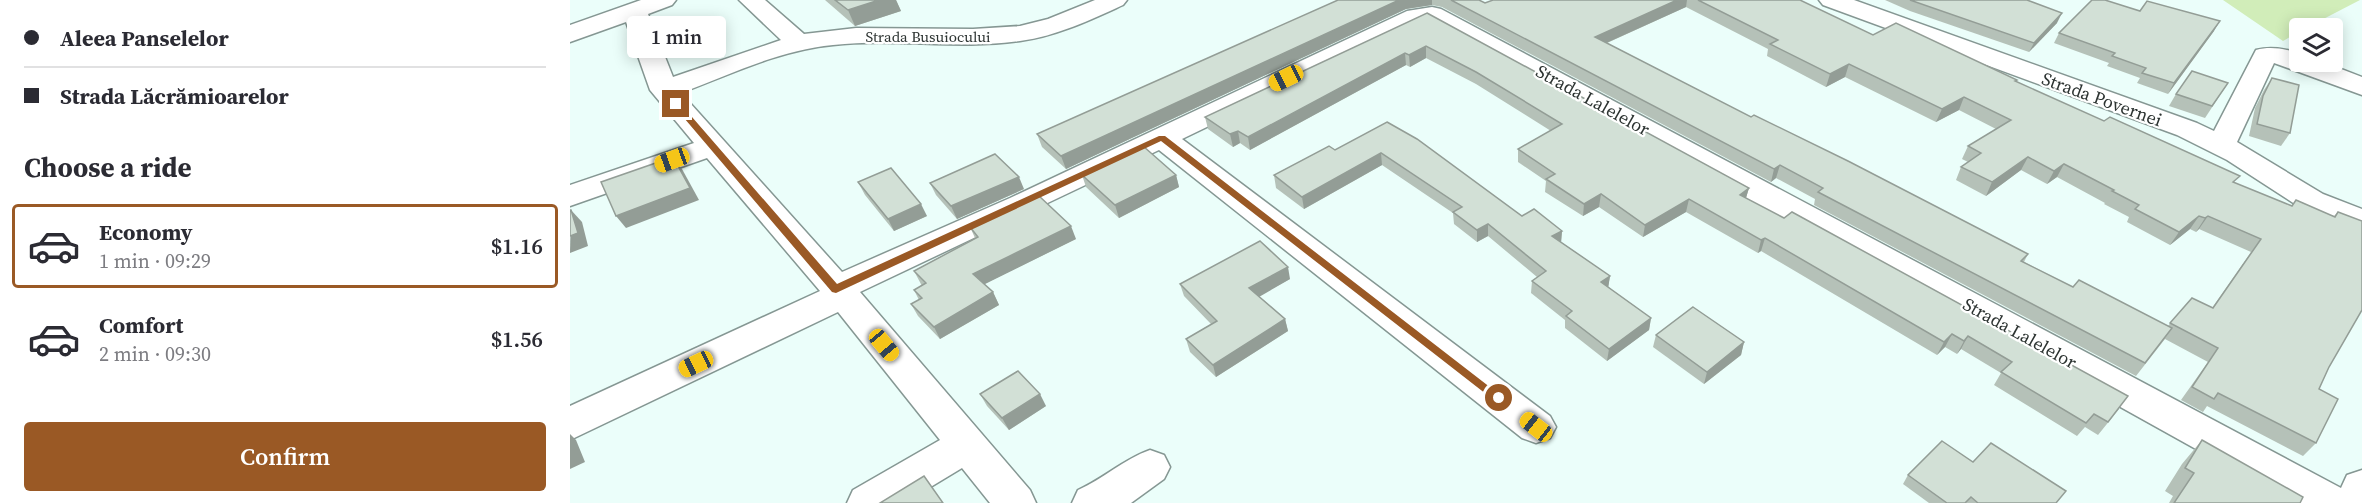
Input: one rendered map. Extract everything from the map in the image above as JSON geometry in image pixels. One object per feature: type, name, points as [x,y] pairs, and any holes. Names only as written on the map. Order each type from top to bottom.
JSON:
[{"type":"street","points":[[570,34],[664,0]]},
{"type":"street","points":[[751,0],[798,42]]},
{"type":"street","name":"Strada Busuiocului","points":[[664,90],[798,42],[847,36],[975,37],[1022,34],[1056,26],[1115,0]]},
{"type":"street","name":"Strada Povernei","points":[[1831,0],[2160,119],[2221,145],[2312,201],[2362,221]]},
{"type":"street","points":[[634,10],[664,90],[839,292],[1015,503]]},
{"type":"street","name":"Strada Lalelelor","points":[[570,424],[839,292],[1416,16],[1425,14],[1438,16],[2331,503]]},
{"type":"street","points":[[2221,145],[2265,55],[2269,53],[2289,58],[2362,87]]},
{"type":"street","points":[[1162,138],[1536,427]]},
{"type":"street","points":[[570,196],[713,146]]},
{"type":"street","points":[[868,503],[967,444]]},
{"type":"street","points":[[1094,503],[1150,467]]},
{"type":"street","points":[[2355,503],[2362,488]]},
{"type":"green space","points":[[2223,0],[2360,0],[2325,18],[2289,18],[2289,38],[2283,41]]},
{"type":"building","points":[[835,0],[879,0],[848,10]]},
{"type":"building","points":[[1338,0],[1399,0],[1061,156],[1037,134]]},
{"type":"building","points":[[1451,0],[1479,0],[1485,3],[1493,0],[1677,0],[1595,37],[1751,117],[1754,115],[1848,161],[2028,254],[2021,261],[2073,287],[2079,280],[2172,328],[2145,363],[1818,192],[1823,188],[1780,165],[1774,169]]},
{"type":"building","points":[[1698,0],[1800,0],[1873,35],[1896,23],[2104,121],[2110,117],[2240,176],[2233,182],[2292,206],[2296,200],[2335,217],[2338,212],[2362,221],[2362,310],[2319,389],[2338,399],[2316,443],[2218,393],[2214,399],[2192,387],[2218,348],[2170,323],[2192,298],[2213,308],[2261,239],[2208,216],[2205,218],[2199,216],[2179,232],[2135,209],[2139,205],[2112,191],[2114,190],[2064,164],[2054,171],[2028,157],[1992,182],[1961,167],[1981,153],[1968,146],[2011,120],[1964,97],[1942,109],[1849,64],[1830,74],[1770,44],[1778,40]]},
{"type":"building","points":[[1910,0],[2027,0],[2062,13],[2034,43]]},
{"type":"building","points":[[2092,0],[2105,0],[2140,11],[2147,1],[2220,21],[2174,83],[2142,73],[2146,68],[2112,56],[2115,53],[2059,33]]},
{"type":"building","points":[[1427,13],[1749,188],[1740,195],[1784,218],[1792,212],[2128,396],[2108,422],[2094,414],[2086,423],[2001,372],[2012,362],[1968,336],[1964,341],[1952,334],[1944,342],[1765,238],[1761,240],[1689,199],[1645,225],[1601,194],[1584,204],[1546,179],[1555,174],[1518,149],[1562,124],[1476,72],[1426,46],[1409,55],[1405,53],[1248,137],[1238,131],[1230,134],[1205,117]]},
{"type":"building","points":[[2192,71],[2228,83],[2212,106],[2176,94]]},
{"type":"building","points":[[2272,78],[2299,85],[2290,133],[2257,124],[2263,96]]},
{"type":"building","points":[[1387,122],[1417,139],[1522,216],[1534,209],[1562,231],[1552,236],[1610,276],[1601,282],[1651,318],[1609,349],[1566,316],[1572,311],[1532,281],[1546,271],[1488,224],[1477,230],[1453,212],[1462,207],[1381,153],[1302,197],[1274,175],[1329,146],[1335,150]]},
{"type":"building","points":[[1143,146],[1176,175],[1115,205],[1082,175]]},
{"type":"building","points":[[995,154],[1019,177],[951,206],[930,183]]},
{"type":"building","points":[[673,157],[690,188],[616,216],[601,182]]},
{"type":"building","points":[[891,168],[921,204],[888,219],[858,182]]},
{"type":"building","points":[[1038,195],[1071,226],[973,274],[993,292],[934,327],[911,304],[922,298],[914,290],[926,283],[914,271],[978,237],[970,227]]},
{"type":"building","points":[[570,210],[578,233],[570,236]]},
{"type":"building","points":[[1260,241],[1288,267],[1249,288],[1285,319],[1213,365],[1186,339],[1217,321],[1180,284]]},
{"type":"building","points":[[1693,307],[1744,342],[1707,372],[1656,335]]},
{"type":"building","points":[[1018,371],[1040,394],[1002,418],[980,394]]},
{"type":"building","points":[[2202,440],[2303,497],[2300,503],[2174,503],[2194,473],[2185,468]]},
{"type":"building","points":[[1942,441],[1973,462],[1991,443],[2066,491],[2056,503],[1978,503],[1971,497],[1965,503],[1947,503],[1908,475]]},
{"type":"building","points":[[924,476],[943,503],[880,503]]},
{"type":"route","points":[[676,104],[836,289],[1162,138],[1499,398]]}]
